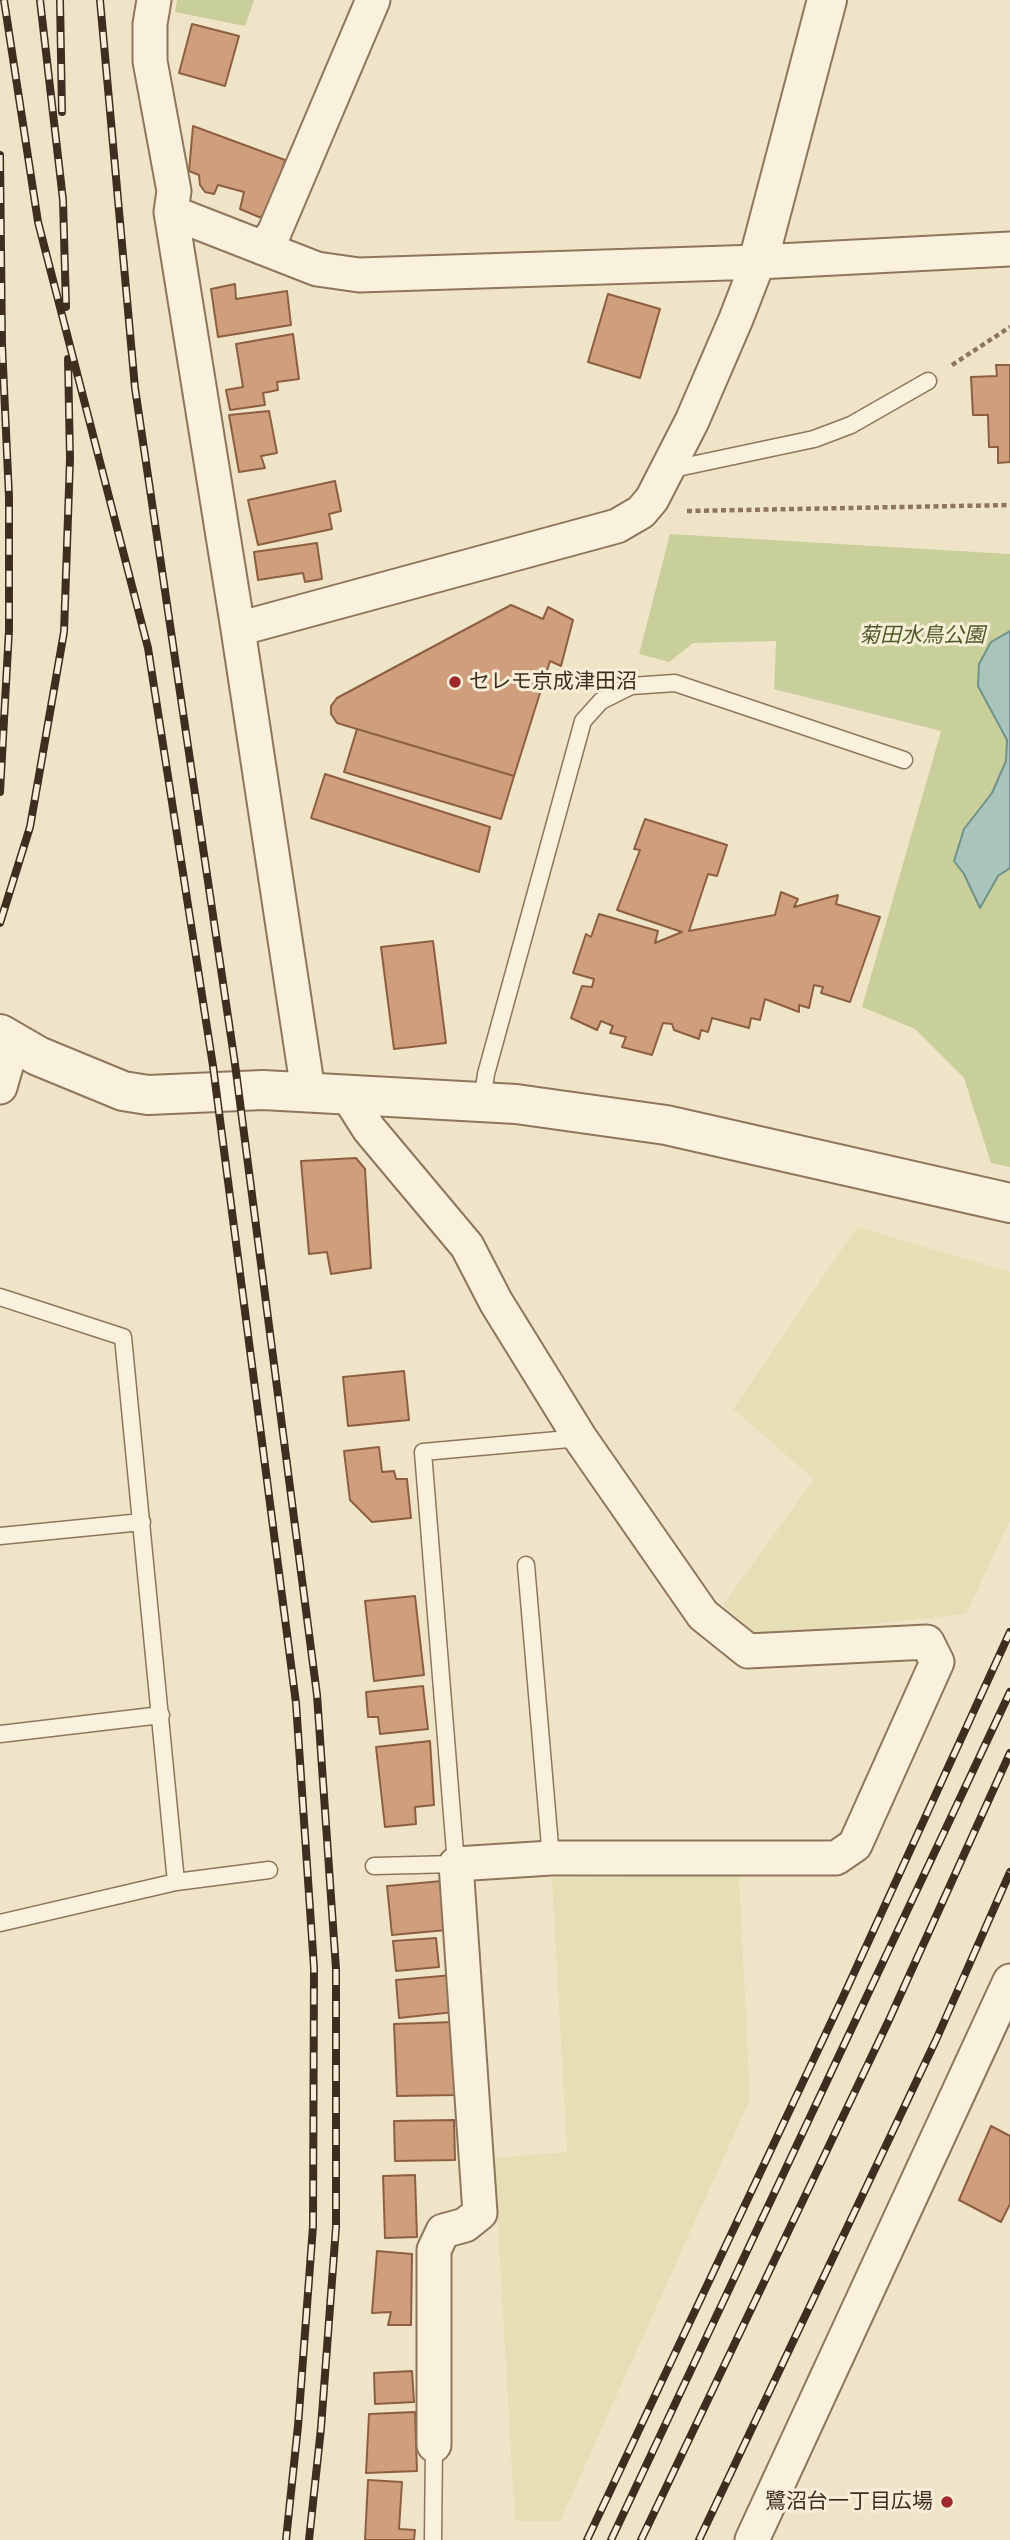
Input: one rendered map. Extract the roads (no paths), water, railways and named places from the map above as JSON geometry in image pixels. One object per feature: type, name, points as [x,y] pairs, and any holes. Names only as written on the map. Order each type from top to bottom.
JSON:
[{"type":"street","points":[[154,0],[150,24],[150,61],[174,191],[171,212],[238,629],[307,1091]]},
{"type":"street","points":[[263,248],[274,233],[373,0]]},
{"type":"street","points":[[238,629],[617,526],[641,512],[652,499],[692,421],[758,262],[827,0]]},
{"type":"street","points":[[171,212],[317,269],[359,275],[758,262],[1010,249]]},
{"type":"street","points":[[0,1087],[6,1038],[38,1056],[123,1091],[148,1095],[263,1090],[307,1091],[348,1096],[516,1104],[666,1125],[1010,1203]]},
{"type":"street","points":[[348,1096],[369,1129],[467,1246],[496,1302],[580,1437],[703,1615],[748,1651],[927,1642],[937,1662],[855,1845],[836,1858],[551,1858],[456,1864],[481,2213],[465,2225],[443,2231],[434,2250],[433,2445]]},
{"type":"street","points":[[752,2540],[1010,1981]]},
{"type":"lane","points":[[667,470],[814,439],[851,425],[928,381]]},
{"type":"lane","points":[[482,1103],[486,1074],[583,721],[601,701],[631,685],[675,683],[904,760]]},
{"type":"lane","points":[[0,1297],[123,1337],[176,1882]]},
{"type":"lane","points":[[374,1866],[456,1864],[423,1452],[580,1437]]},
{"type":"lane","points":[[0,1536],[142,1522]]},
{"type":"lane","points":[[526,1565],[551,1858]]},
{"type":"lane","points":[[0,1734],[161,1715]]},
{"type":"lane","points":[[0,1923],[176,1882],[269,1870]]},
{"type":"lane","points":[[433,2445],[433,2540]]},
{"type":"water","points":[[1010,631],[1010,868],[998,876],[980,908],[964,874],[954,861],[964,829],[992,793],[1006,761],[1007,740],[978,686],[979,664],[991,642]]},
{"type":"railway","points":[[4,0],[38,222],[148,648],[213,1066],[296,1703],[314,1968],[313,2226],[298,2426],[286,2540]]},
{"type":"railway","points":[[40,0],[63,200],[66,307]]},
{"type":"railway","points":[[60,0],[62,112]]},
{"type":"railway","points":[[100,0],[135,388],[235,1064],[317,1695],[336,1969],[336,2227],[321,2428],[309,2540]]},
{"type":"railway","points":[[0,155],[2,344],[9,497],[9,630],[0,792]]},
{"type":"railway","points":[[0,923],[30,827],[64,632],[70,459],[68,359]]},
{"type":"railway","points":[[587,2540],[843,1997],[1010,1632]]},
{"type":"railway","points":[[611,2540],[1010,1692]]},
{"type":"railway","points":[[641,2540],[889,2020],[1010,1753]]},
{"type":"railway","points":[[699,2540],[936,2040],[1010,1872]]},
{"type":"place","name":"セレモ京成津田沼","points":[[455,682]]},
{"type":"place","name":"鷺沼台一丁目広場","points":[[947,2502]]},
{"type":"park label","name":"菊田水鳥公園","points":[[922,636]]}]
